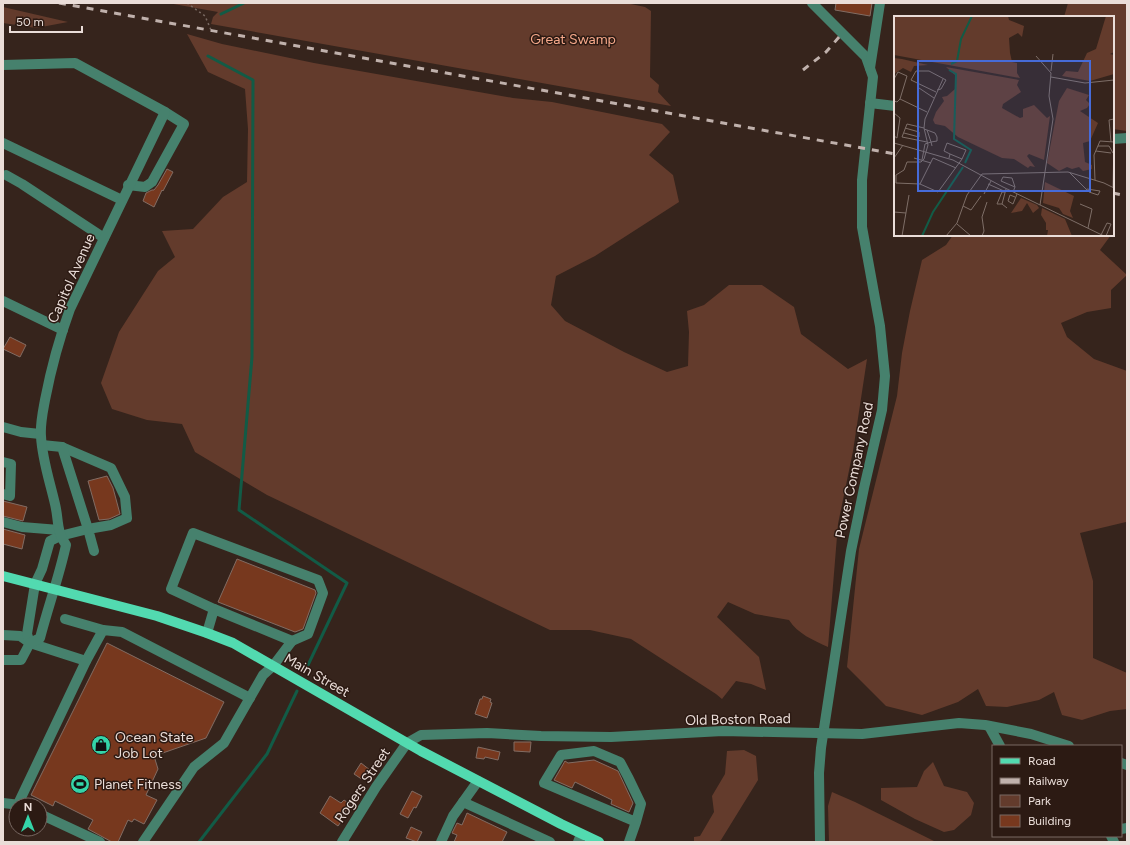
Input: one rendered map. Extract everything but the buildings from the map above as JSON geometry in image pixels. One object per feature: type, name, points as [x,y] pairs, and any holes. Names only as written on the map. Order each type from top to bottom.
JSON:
[{"type":"main road","name":"Main Street","points":[[3,576],[157,616],[208,633],[233,644],[407,744],[478,781],[580,838],[599,842]]},
{"type":"street","points":[[812,3],[866,57],[870,68]]},
{"type":"street","points":[[870,68],[880,3]]},
{"type":"street","points":[[3,65],[75,63],[184,124],[152,182],[145,187],[128,185]]},
{"type":"street","name":"Power Company Road","points":[[820,842],[819,773],[821,748],[852,551],[864,488],[882,410],[885,376],[880,326],[862,226],[862,180],[873,76],[870,68]]},
{"type":"street","points":[[870,103],[894,106]]},
{"type":"street","name":"Capitol Avenue","points":[[3,660],[21,660],[30,644],[40,638],[54,589],[61,571],[66,545],[59,533],[56,507],[44,460],[40,434],[42,414],[49,380],[63,330],[70,309],[128,185],[165,112]]},
{"type":"street","points":[[1114,139],[1127,138]]},
{"type":"street","points":[[3,143],[122,200]]},
{"type":"street","points":[[6,175],[104,238]]},
{"type":"street","points":[[3,301],[63,330]]},
{"type":"street","points":[[3,427],[21,432],[40,434]]},
{"type":"street","points":[[3,522],[22,527],[59,533],[111,526],[127,518],[125,497],[111,468],[62,447],[42,445]]},
{"type":"street","points":[[62,447],[94,551]]},
{"type":"street","points":[[3,462],[11,464],[10,496],[3,494]]},
{"type":"street","points":[[30,644],[27,634],[35,584],[42,569],[50,541],[59,533]]},
{"type":"street","points":[[142,842],[194,767],[224,743],[263,675],[273,666],[292,641],[308,634],[323,593],[318,580],[193,533],[171,589],[214,609],[292,641]]},
{"type":"street","points":[[208,633],[214,609]]},
{"type":"street","points":[[65,619],[103,630],[122,632],[250,698]]},
{"type":"street","points":[[22,797],[86,661],[103,630]]},
{"type":"street","points":[[3,635],[20,636],[30,644],[86,661]]},
{"type":"street","name":"Old Boston Road","points":[[407,744],[421,735],[442,734],[487,733],[541,736],[593,736],[723,731],[862,734],[959,723],[989,726],[1031,734],[1066,745]]},
{"type":"street","points":[[989,726],[999,745]]},
{"type":"street","points":[[593,736],[594,751]]},
{"type":"street","name":"Rogers Street","points":[[342,842],[376,787],[407,744]]},
{"type":"street","points":[[629,842],[636,822],[640,804],[620,762],[594,751],[561,755],[544,783],[636,822]]},
{"type":"street","points":[[441,842],[453,816],[478,781]]},
{"type":"street","points":[[463,802],[550,842]]},
{"type":"street","points":[[48,818],[100,842]]},
{"type":"path","points":[[187,3],[205,16],[210,30]]},
{"type":"green space","name":"Great Swamp","points":[[168,3],[626,3],[645,7],[651,11],[650,77],[659,85],[658,92],[671,106],[211,24],[213,17],[218,12]]},
{"type":"green space","points":[[1068,3],[1127,3],[1127,131],[1114,129],[1114,16],[1064,16]]},
{"type":"green space","points":[[3,7],[68,22],[36,28],[3,23]]},
{"type":"green space","points":[[187,34],[222,44],[314,63],[513,98],[552,102],[662,124],[670,132],[649,155],[673,175],[679,202],[595,256],[556,276],[551,305],[565,321],[624,352],[667,372],[688,366],[689,332],[687,311],[704,305],[729,285],[762,285],[794,307],[801,334],[848,369],[867,359],[853,451],[838,524],[828,647],[801,633],[789,620],[755,614],[728,602],[717,617],[759,657],[766,690],[751,684],[736,681],[722,699],[631,639],[590,630],[550,630],[267,495],[195,452],[182,424],[147,420],[112,409],[101,383],[119,332],[158,271],[175,257],[162,231],[193,229],[223,197],[247,182],[248,129],[245,89],[208,72]]},
{"type":"green space","points":[[952,236],[1110,236],[1100,250],[1127,275],[1111,290],[1111,308],[1087,312],[1061,323],[1067,337],[1094,359],[1127,371],[1127,521],[1080,533],[1093,581],[1093,658],[1127,673],[1127,709],[1110,711],[1082,720],[1062,715],[1054,692],[1039,700],[1007,707],[986,706],[978,689],[958,702],[922,715],[886,706],[847,667],[859,549],[897,396],[902,353],[910,311],[922,260],[946,245]]},
{"type":"green space","points":[[744,750],[756,756],[758,780],[721,840],[718,842],[694,842],[694,837],[700,836],[714,812],[712,796],[725,774],[727,751]]},
{"type":"green space","points":[[933,762],[944,786],[967,792],[974,803],[971,815],[954,830],[944,832],[915,819],[881,800],[881,788],[917,787],[924,771]]},
{"type":"green space","points":[[832,792],[936,842],[829,842],[828,806]]},
{"type":"waterway","points":[[221,14],[244,3]]},
{"type":"waterway","points":[[208,56],[253,80],[252,357],[239,510],[347,583],[308,665]]},
{"type":"waterway","points":[[199,842],[267,754],[297,691]]},
{"type":"railway","points":[[59,3],[894,154]]},
{"type":"railway","points":[[803,70],[826,52],[840,36]]},
{"type":"railway","points":[[1114,193],[1127,196]]},
{"type":"place","name":"Ocean State Job Lot","points":[[101,745]]},
{"type":"place","name":"Planet Fitness","points":[[80,784]]}]
